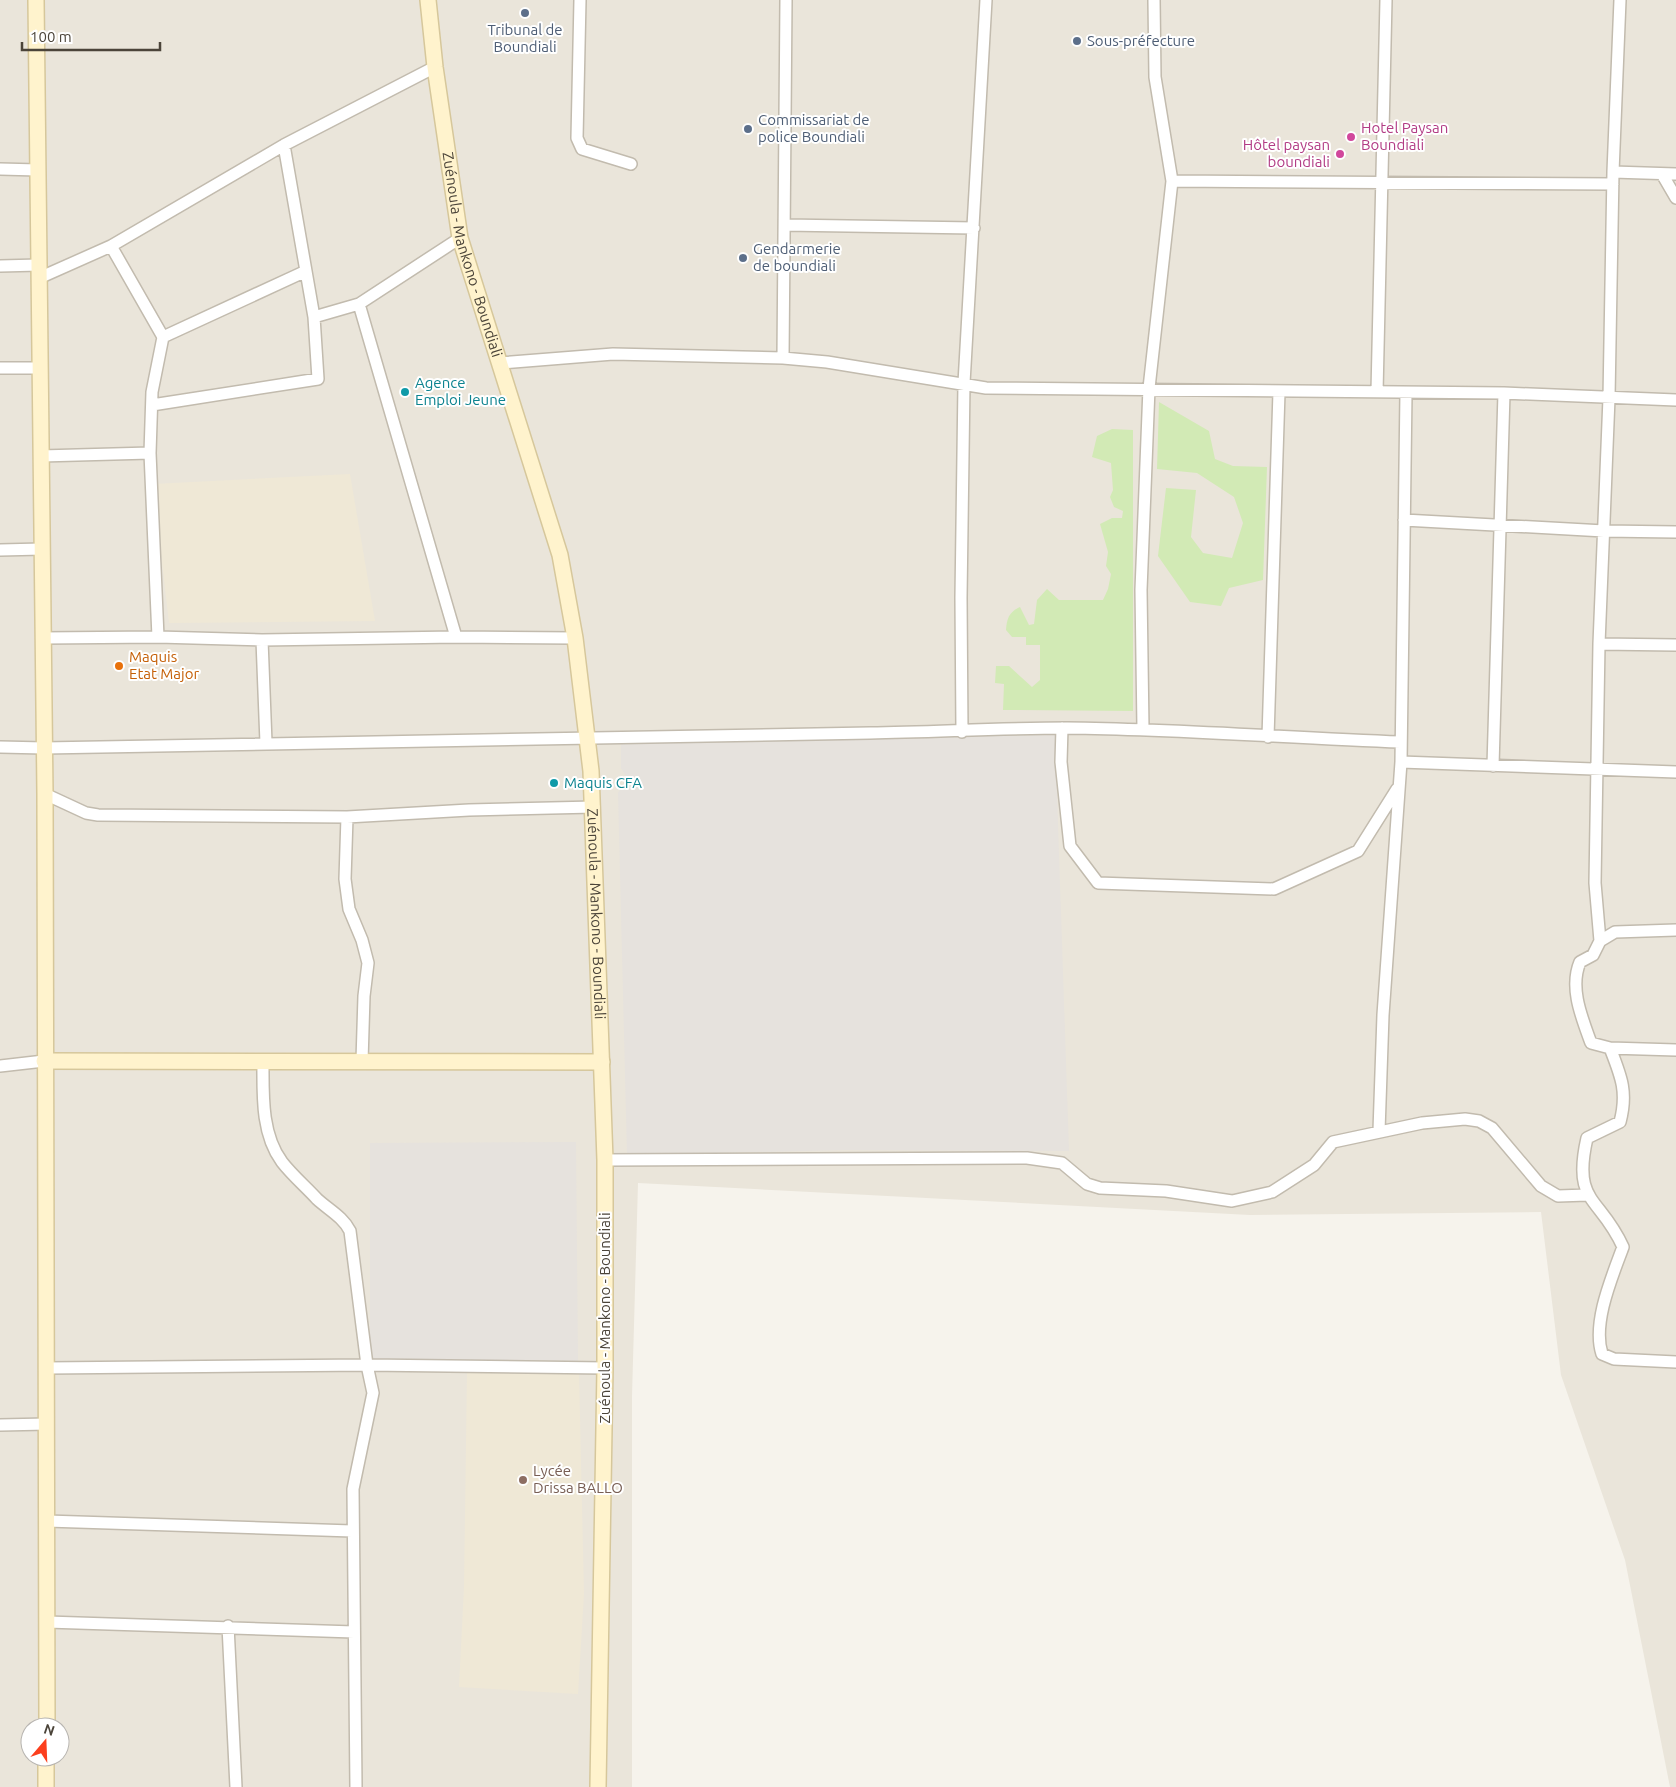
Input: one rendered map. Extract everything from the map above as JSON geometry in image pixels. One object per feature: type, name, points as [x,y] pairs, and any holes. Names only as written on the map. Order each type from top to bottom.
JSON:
[{"type":"street","points":[[36,0],[45,794],[46,1717]]},
{"type":"street","name":"Zuénoula - Mankono - Boundiali","points":[[428,0],[435,67],[460,238],[560,555],[575,638],[594,807],[605,1160],[605,1368],[598,1787]]},
{"type":"street","points":[[580,0],[577,138],[582,149],[631,164]]},
{"type":"street","points":[[782,358],[785,225],[786,0]]},
{"type":"street","points":[[962,732],[961,598],[964,383],[986,0]]},
{"type":"street","points":[[1142,729],[1142,590],[1149,388],[1172,181],[1155,77],[1154,0]]},
{"type":"street","points":[[1377,392],[1386,0]]},
{"type":"street","points":[[1620,0],[1613,178],[1609,398],[1599,644],[1595,883],[1600,941],[1593,955],[1580,962],[1576,972],[1577,998],[1591,1043],[1610,1048],[1676,1050]]},
{"type":"street","points":[[0,266],[39,271],[111,246],[284,145],[435,67]]},
{"type":"street","points":[[152,405],[318,379],[314,316],[284,145]]},
{"type":"street","points":[[0,169],[38,170]]},
{"type":"street","points":[[1662,174],[1676,198]]},
{"type":"street","points":[[1172,181],[1382,182],[1613,178],[1676,174]]},
{"type":"street","points":[[785,225],[974,228]]},
{"type":"street","points":[[314,316],[359,304],[460,238]]},
{"type":"street","points":[[111,246],[163,338],[152,405],[150,453],[158,637]]},
{"type":"street","points":[[163,338],[306,271]]},
{"type":"street","points":[[359,304],[456,637]]},
{"type":"street","points":[[500,363],[612,354],[782,358],[827,362],[986,388],[1149,388],[1279,392],[1504,393],[1676,400]]},
{"type":"street","points":[[0,368],[40,368]]},
{"type":"street","points":[[1268,738],[1279,392]]},
{"type":"street","points":[[1380,1131],[1383,1015],[1401,762],[1406,393]]},
{"type":"street","points":[[1493,766],[1504,393]]},
{"type":"street","points":[[41,456],[150,453]]},
{"type":"street","points":[[1404,520],[1604,531],[1676,532]]},
{"type":"street","points":[[0,550],[42,549]]},
{"type":"street","points":[[43,638],[158,637],[262,640],[456,637],[575,638]]},
{"type":"street","points":[[262,640],[266,743]]},
{"type":"street","points":[[1599,644],[1676,645]]},
{"type":"street","points":[[1062,728],[1061,762],[1070,846],[1098,883],[1274,889],[1358,851],[1398,787]]},
{"type":"street","points":[[0,747],[44,748],[586,736],[962,732],[1062,728],[1142,729],[1268,738],[1401,742]]},
{"type":"street","points":[[1401,762],[1598,771],[1676,772]]},
{"type":"street","points":[[45,794],[86,813],[98,815],[347,818],[469,810],[594,807]]},
{"type":"street","points":[[347,818],[345,878],[348,902],[368,963],[364,996],[362,1061]]},
{"type":"street","points":[[1600,941],[1616,932],[1676,930]]},
{"type":"street","points":[[1610,1048],[1622,1079],[1625,1104],[1620,1122],[1587,1138],[1582,1178],[1587,1195],[1618,1235],[1623,1247],[1607,1291],[1598,1341],[1602,1354],[1614,1359],[1676,1362]]},
{"type":"street","points":[[0,1066],[44,1061],[602,1062]]},
{"type":"street","points":[[263,1061],[262,1101],[270,1137],[282,1162],[331,1212],[345,1220],[350,1231],[367,1366],[373,1393],[356,1464],[353,1489],[356,1787]]},
{"type":"street","points":[[605,1160],[1027,1158],[1062,1163],[1074,1176],[1087,1184],[1100,1188],[1166,1192],[1232,1201],[1272,1192],[1314,1165],[1333,1142],[1422,1123],[1465,1119],[1479,1121],[1492,1128],[1541,1186],[1558,1196],[1587,1195]]},
{"type":"street","points":[[47,1368],[367,1366],[605,1368]]},
{"type":"street","points":[[0,1425],[47,1424]]},
{"type":"street","points":[[47,1521],[352,1531]]},
{"type":"street","points":[[47,1622],[228,1626],[354,1632]]},
{"type":"street","points":[[228,1626],[236,1787]]},
{"type":"street","points":[[46,1767],[46,1787]]},
{"type":"shaded area","points":[[0,0],[1676,0],[1676,1787],[1670,1787],[1625,1560],[1561,1375],[1541,1212],[1250,1215],[638,1183],[632,1396],[632,1787],[0,1787]]},
{"type":"shaded area","points":[[350,474],[375,621],[169,623],[153,484]]},
{"type":"shaded area","points":[[1055,735],[1069,1151],[845,1150],[627,1155],[618,793],[627,778],[621,768],[621,741]]},
{"type":"shaded area","points":[[576,1142],[578,1361],[370,1359],[370,1143]]},
{"type":"shaded area","name":"Lycée Drissa BALLO","points":[[467,1372],[579,1373],[584,1594],[578,1694],[459,1687],[464,1587]]},
{"type":"green space","points":[[1159,402],[1209,431],[1215,459],[1233,466],[1267,467],[1263,580],[1229,588],[1221,606],[1190,602],[1158,556],[1166,488],[1196,490],[1191,537],[1203,553],[1232,558],[1243,523],[1234,497],[1197,473],[1157,469]]},
{"type":"green space","points":[[1112,429],[1133,430],[1133,711],[1003,710],[1004,684],[995,683],[996,666],[1009,666],[1032,687],[1040,680],[1040,645],[1026,645],[1026,637],[1012,637],[1006,630],[1011,613],[1020,607],[1029,625],[1034,624],[1037,600],[1047,589],[1059,600],[1103,600],[1108,589],[1111,574],[1106,566],[1108,552],[1100,524],[1112,518],[1122,518],[1123,511],[1114,507],[1110,497],[1113,490],[1111,463],[1092,457],[1097,436]]},
{"type":"place","name":"Tribunal de Boundiali","points":[[525,13]]},
{"type":"place","name":"Sous-préfecture","points":[[1077,41]]},
{"type":"place","name":"Commissariat de police Boundiali","points":[[748,129]]},
{"type":"place","name":"Hotel Paysan Boundiali","points":[[1351,137]]},
{"type":"place","name":"Hôtel paysan boundiali","points":[[1340,154]]},
{"type":"place","name":"Gendarmerie de boundiali","points":[[743,258]]},
{"type":"place","name":"Agence Emploi Jeune","points":[[405,392]]},
{"type":"place","name":"Maquis Etat Major","points":[[119,666]]},
{"type":"place","name":"Maquis CFA","points":[[554,783]]},
{"type":"place","name":"Lycée Drissa BALLO","points":[[523,1480]]}]
